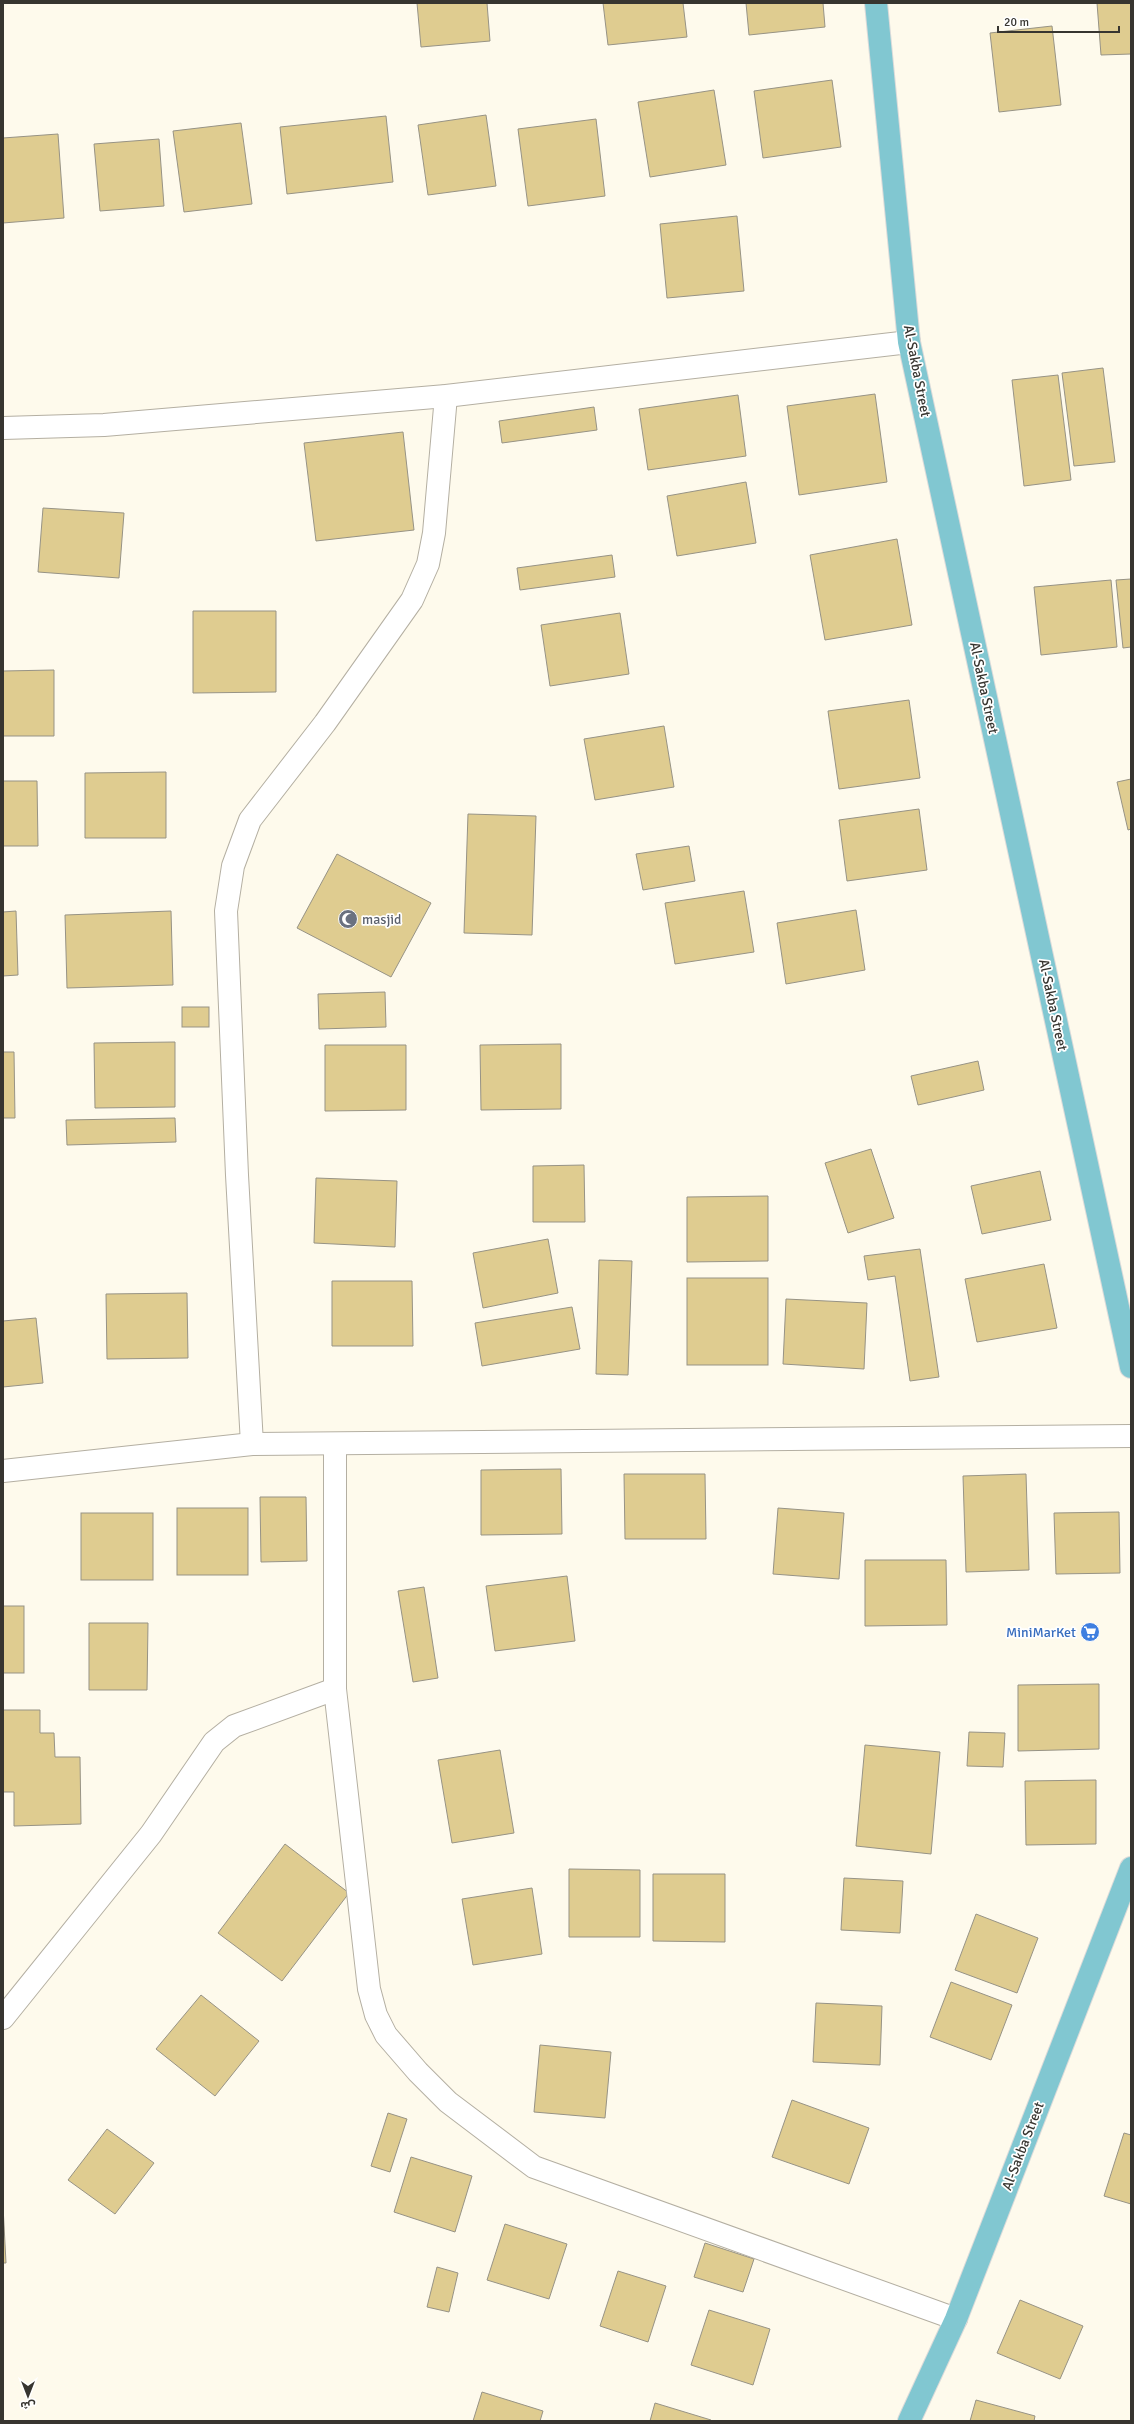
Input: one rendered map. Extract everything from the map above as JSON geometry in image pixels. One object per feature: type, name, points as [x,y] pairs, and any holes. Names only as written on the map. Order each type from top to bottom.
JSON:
[{"type":"main road","name":"Al-Sakba Street","points":[[876,3],[909,342],[1131,1367]]},
{"type":"main road","name":"Al-Sakba Street","points":[[909,2421],[956,2319],[1131,1868]]},
{"type":"street","points":[[3,428],[104,425],[446,396],[909,342]]},
{"type":"street","points":[[252,1444],[237,1175],[226,911],[233,866],[250,820],[325,723],[412,600],[428,564],[434,533],[446,396]]},
{"type":"street","points":[[3,1471],[252,1444],[1131,1436]]},
{"type":"street","points":[[335,1444],[335,1689],[370,1989],[376,2015],[386,2035],[423,2077],[448,2102],[534,2167],[956,2319]]},
{"type":"street","points":[[3,2018],[151,1834],[214,1742],[234,1726],[335,1689]]},
{"type":"building","points":[[417,3],[487,3],[490,41],[421,47]]},
{"type":"building","points":[[603,3],[683,3],[687,37],[608,45]]},
{"type":"building","points":[[746,3],[823,3],[825,27],[749,35]]},
{"type":"building","points":[[1097,3],[1131,3],[1131,54],[1101,55]]},
{"type":"building","points":[[1052,26],[1061,105],[999,112],[990,33]]},
{"type":"building","points":[[832,80],[841,147],[763,158],[754,91]]},
{"type":"building","points":[[714,90],[726,165],[650,177],[638,102]]},
{"type":"building","points":[[486,115],[496,186],[428,195],[418,125]]},
{"type":"building","points":[[386,116],[393,182],[287,194],[280,127]]},
{"type":"building","points":[[596,119],[605,196],[528,206],[518,129]]},
{"type":"building","points":[[241,123],[252,204],[184,212],[173,131]]},
{"type":"building","points":[[58,134],[64,218],[3,223],[3,138]]},
{"type":"building","points":[[159,139],[164,206],[100,211],[94,144]]},
{"type":"building","points":[[737,216],[744,291],[667,298],[660,224]]},
{"type":"building","points":[[1103,368],[1115,462],[1074,466],[1062,373]]},
{"type":"building","points":[[1058,375],[1071,480],[1024,486],[1012,380]]},
{"type":"building","points":[[875,394],[887,482],[799,495],[787,406]]},
{"type":"building","points":[[738,395],[746,456],[648,470],[639,409]]},
{"type":"building","points":[[594,407],[597,430],[502,443],[499,421]]},
{"type":"building","points":[[403,432],[414,530],[316,541],[304,443]]},
{"type":"building","points":[[746,482],[756,543],[677,556],[667,496]]},
{"type":"building","points":[[43,508],[124,513],[119,578],[38,572]]},
{"type":"building","points":[[897,539],[912,625],[825,640],[810,555]]},
{"type":"building","points":[[612,555],[615,577],[520,590],[517,568]]},
{"type":"building","points":[[1131,579],[1131,647],[1123,648],[1116,580]]},
{"type":"building","points":[[1111,580],[1117,647],[1041,655],[1034,587]]},
{"type":"building","points":[[193,611],[276,611],[276,692],[193,693]]},
{"type":"building","points":[[620,613],[629,674],[550,686],[541,625]]},
{"type":"building","points":[[54,670],[54,736],[3,736],[3,671]]},
{"type":"building","points":[[909,700],[920,778],[839,789],[828,711]]},
{"type":"building","points":[[664,726],[674,787],[595,800],[584,739]]},
{"type":"building","points":[[166,772],[166,838],[85,838],[85,773]]},
{"type":"building","points":[[1131,779],[1131,829],[1128,830],[1117,782]]},
{"type":"building","points":[[3,781],[37,781],[38,846],[3,846]]},
{"type":"building","points":[[919,809],[927,870],[847,881],[839,820]]},
{"type":"building","points":[[468,814],[536,816],[532,935],[464,933]]},
{"type":"building","points":[[689,846],[695,881],[643,890],[636,854]]},
{"type":"building","points":[[337,854],[431,903],[391,977],[297,928]]},
{"type":"building","points":[[744,891],[754,952],[675,964],[665,903]]},
{"type":"building","points":[[856,910],[865,970],[786,984],[777,923]]},
{"type":"building","points":[[16,911],[18,975],[3,976],[3,912]]},
{"type":"building","points":[[171,911],[173,985],[67,988],[65,915]]},
{"type":"building","points":[[385,992],[386,1027],[319,1029],[318,994]]},
{"type":"building","points":[[182,1007],[209,1007],[209,1027],[182,1027]]},
{"type":"building","points":[[175,1042],[175,1107],[95,1108],[94,1043]]},
{"type":"building","points":[[561,1044],[561,1109],[481,1110],[480,1045]]},
{"type":"building","points":[[325,1045],[406,1045],[406,1110],[325,1111]]},
{"type":"building","points":[[3,1052],[14,1052],[15,1118],[3,1118]]},
{"type":"building","points":[[978,1061],[984,1090],[918,1105],[911,1076]]},
{"type":"building","points":[[175,1118],[176,1142],[67,1145],[66,1120]]},
{"type":"building","points":[[871,1149],[894,1218],[848,1233],[825,1163]]},
{"type":"building","points":[[584,1165],[585,1222],[533,1222],[533,1166]]},
{"type":"building","points":[[1040,1171],[1051,1220],[982,1234],[971,1186]]},
{"type":"building","points":[[316,1178],[397,1181],[395,1247],[314,1243]]},
{"type":"building","points":[[768,1196],[768,1261],[687,1262],[687,1197]]},
{"type":"building","points":[[548,1239],[558,1293],[483,1308],[473,1253]]},
{"type":"building","points":[[920,1249],[939,1377],[910,1381],[895,1276],[868,1280],[864,1256]]},
{"type":"building","points":[[599,1260],[632,1261],[628,1375],[596,1374]]},
{"type":"building","points":[[1044,1264],[1057,1328],[977,1342],[965,1279]]},
{"type":"building","points":[[687,1278],[768,1278],[768,1365],[687,1365]]},
{"type":"building","points":[[332,1281],[412,1281],[413,1346],[332,1346]]},
{"type":"building","points":[[187,1293],[188,1358],[107,1359],[106,1294]]},
{"type":"building","points":[[786,1299],[867,1303],[864,1369],[783,1364]]},
{"type":"building","points":[[572,1307],[580,1349],[482,1366],[475,1323]]},
{"type":"building","points":[[36,1318],[43,1383],[3,1387],[3,1321]]},
{"type":"building","points":[[561,1469],[562,1534],[481,1535],[481,1470]]},
{"type":"building","points":[[624,1474],[705,1474],[706,1539],[625,1539]]},
{"type":"building","points":[[1026,1474],[1029,1570],[966,1572],[963,1476]]},
{"type":"building","points":[[260,1497],[306,1497],[307,1561],[261,1562]]},
{"type":"building","points":[[177,1508],[248,1508],[248,1575],[177,1575]]},
{"type":"building","points":[[778,1508],[844,1513],[839,1579],[773,1574]]},
{"type":"building","points":[[1119,1512],[1120,1573],[1056,1574],[1054,1513]]},
{"type":"building","points":[[81,1513],[153,1513],[153,1580],[81,1580]]},
{"type":"building","points":[[865,1560],[946,1560],[947,1625],[865,1626]]},
{"type":"building","points":[[567,1576],[575,1641],[495,1651],[486,1586]]},
{"type":"building","points":[[424,1587],[438,1678],[413,1682],[398,1591]]},
{"type":"building","points":[[3,1606],[24,1606],[24,1673],[3,1673]]},
{"type":"building","points":[[89,1623],[148,1623],[147,1690],[89,1690]]},
{"type":"building","points":[[1099,1684],[1099,1749],[1018,1751],[1018,1685]]},
{"type":"building","points":[[3,1710],[40,1710],[40,1733],[54,1733],[55,1757],[80,1757],[81,1824],[14,1826],[14,1792],[3,1792]]},
{"type":"building","points":[[969,1732],[1005,1733],[1003,1767],[967,1766]]},
{"type":"building","points":[[865,1745],[940,1752],[931,1854],[856,1846]]},
{"type":"building","points":[[500,1750],[514,1833],[452,1843],[438,1760]]},
{"type":"building","points":[[1096,1780],[1096,1844],[1026,1845],[1025,1781]]},
{"type":"building","points":[[285,1844],[349,1893],[282,1981],[218,1933]]},
{"type":"building","points":[[569,1869],[640,1870],[640,1937],[569,1937]]},
{"type":"building","points":[[653,1874],[725,1874],[725,1942],[653,1941]]},
{"type":"building","points":[[844,1878],[903,1881],[900,1933],[841,1930]]},
{"type":"building","points":[[532,1888],[542,1954],[473,1965],[462,1899]]},
{"type":"building","points":[[976,1914],[1038,1938],[1017,1993],[955,1970]]},
{"type":"building","points":[[951,1982],[1012,2005],[991,2060],[930,2037]]},
{"type":"building","points":[[201,1995],[259,2041],[215,2096],[156,2049]]},
{"type":"building","points":[[816,2003],[882,2006],[880,2065],[813,2062]]},
{"type":"building","points":[[540,2045],[611,2052],[605,2118],[534,2112]]},
{"type":"building","points":[[792,2100],[869,2128],[849,2184],[772,2157]]},
{"type":"building","points":[[388,2113],[407,2119],[390,2172],[371,2166]]},
{"type":"building","points":[[107,2129],[154,2163],[115,2214],[68,2180]]},
{"type":"building","points":[[1124,2133],[1131,2135],[1131,2204],[1104,2196]]},
{"type":"building","points":[[411,2157],[472,2176],[455,2232],[394,2212]]},
{"type":"building","points":[[3,2206],[6,2263],[3,2263]]},
{"type":"building","points":[[505,2224],[567,2244],[549,2299],[487,2280]]},
{"type":"building","points":[[705,2243],[754,2259],[743,2292],[694,2277]]},
{"type":"building","points":[[437,2267],[458,2273],[449,2312],[427,2307]]},
{"type":"building","points":[[618,2271],[666,2286],[648,2342],[600,2326]]},
{"type":"building","points":[[1020,2300],[1083,2326],[1060,2379],[997,2353]]},
{"type":"building","points":[[709,2310],[770,2329],[753,2385],[691,2365]]},
{"type":"building","points":[[482,2392],[543,2411],[540,2421],[473,2421]]},
{"type":"building","points":[[976,2400],[1035,2416],[1034,2421],[970,2421]]},
{"type":"building","points":[[655,2403],[711,2420],[711,2421],[650,2421]]},
{"type":"place","name":"masjid","points":[[348,919]]},
{"type":"place","name":"MiniMarKet","points":[[1090,1632]]}]
